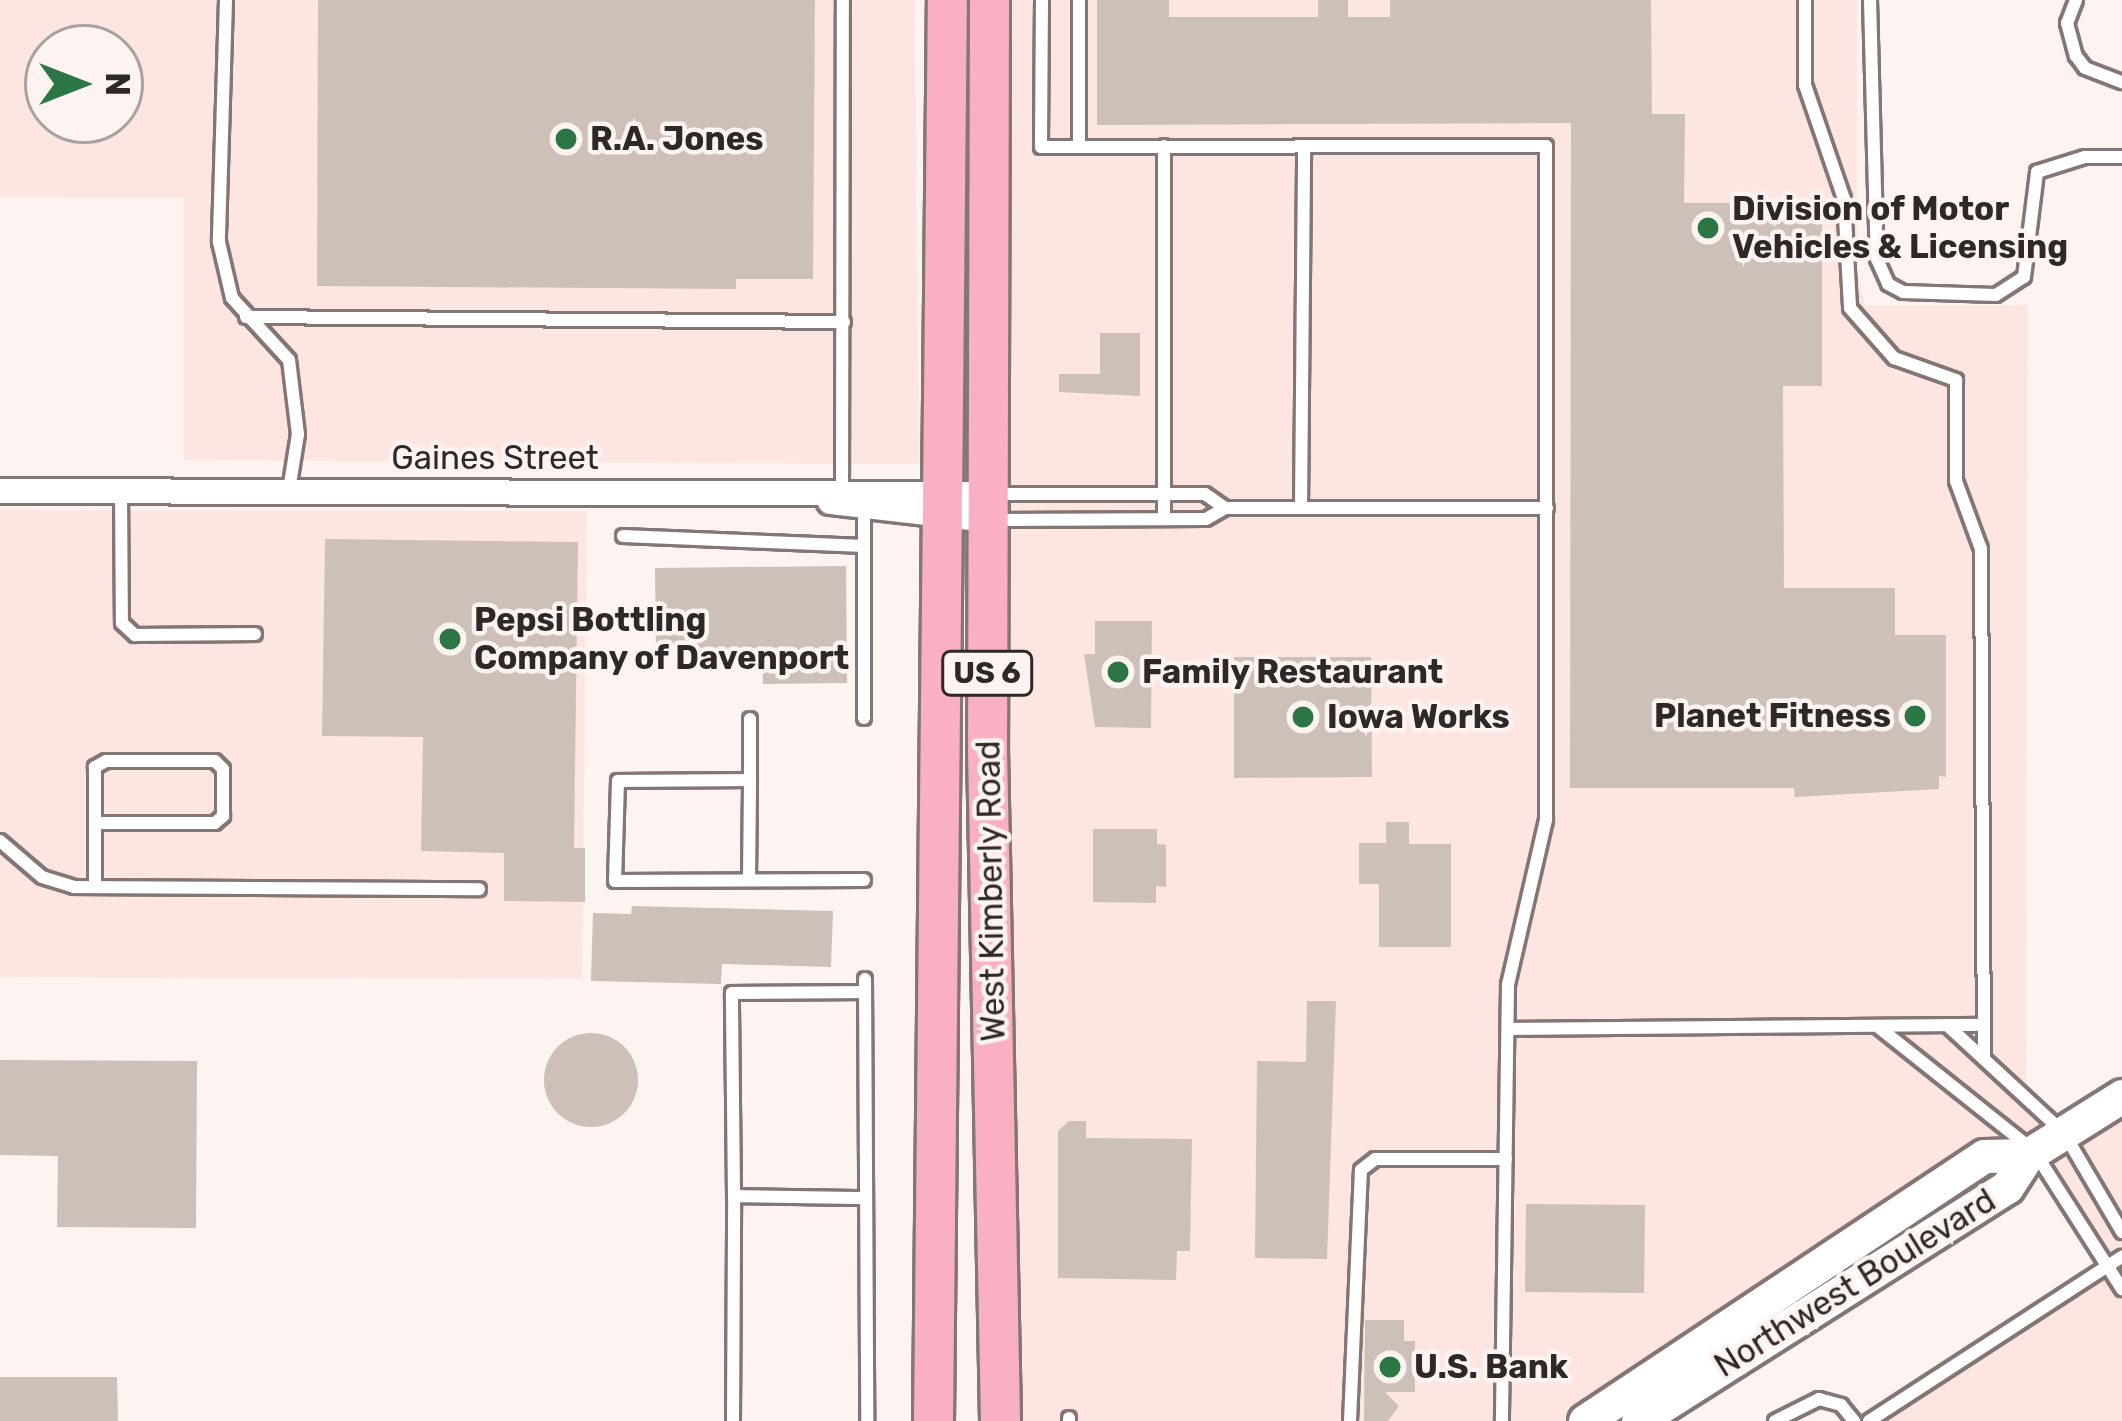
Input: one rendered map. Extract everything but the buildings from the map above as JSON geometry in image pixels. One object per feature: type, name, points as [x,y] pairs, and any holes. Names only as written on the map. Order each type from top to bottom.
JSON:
[{"type":"main road","name":"West Kimberly Road","points":[[933,1421],[946,507],[947,0]]},
{"type":"main road","name":"West Kimberly Road","points":[[989,0],[989,507],[1000,1421]]},
{"type":"main road","name":"Northwest Boulevard","points":[[1638,1421],[2007,1187],[2031,1153],[2122,1096]]},
{"type":"main road","points":[[1586,1421],[1984,1156],[2031,1153]]},
{"type":"street","name":"Gaines Street","points":[[0,491],[781,493],[989,507]]},
{"type":"lane","points":[[226,0],[219,242],[232,298],[290,360],[298,434],[290,490]]},
{"type":"lane","points":[[843,0],[844,322],[853,500],[864,545],[864,718]]},
{"type":"lane","points":[[1042,0],[1041,147],[1546,146],[1546,820],[1524,890],[1508,1028],[1502,1421]]},
{"type":"lane","points":[[1079,0],[1079,146]]},
{"type":"lane","points":[[1805,0],[1805,85],[1844,200],[1850,308],[1894,358],[1956,380],[1956,481],[1981,549],[1984,1057]]},
{"type":"lane","points":[[1870,0],[1877,259],[1888,284],[1903,292],[1996,295],[2024,277],[2037,172],[2085,157],[2122,157]]},
{"type":"lane","points":[[2077,0],[2068,23],[2076,56],[2085,68],[2122,82]]},
{"type":"lane","points":[[1164,146],[1164,520]]},
{"type":"lane","points":[[1301,508],[1304,146]]},
{"type":"lane","points":[[246,316],[844,322]]},
{"type":"lane","points":[[121,489],[122,623],[135,635],[255,634]]},
{"type":"lane","points":[[989,507],[1205,494],[1225,508]]},
{"type":"lane","points":[[989,507],[1164,520],[1206,520],[1225,508],[1547,508]]},
{"type":"lane","points":[[622,536],[864,545]]},
{"type":"lane","points":[[749,880],[750,719]]},
{"type":"lane","points":[[95,823],[215,823],[223,816],[223,770],[215,761],[106,761],[95,767],[95,823],[95,887]]},
{"type":"lane","points":[[749,780],[618,781],[615,880],[864,880]]},
{"type":"lane","points":[[0,841],[42,877],[95,887],[479,889]]},
{"type":"lane","points":[[733,1421],[732,993],[865,985],[867,1421]]},
{"type":"lane","points":[[1876,1025],[2031,1153],[2122,1289]]},
{"type":"lane","points":[[1947,1025],[2064,1133],[2122,1232]]},
{"type":"lane","points":[[1508,1028],[1983,1025]]},
{"type":"lane","points":[[1350,1421],[1357,1178],[1375,1159],[1505,1159]]},
{"type":"lane","points":[[734,1196],[866,1198]]},
{"type":"lane","points":[[1869,1421],[2122,1257]]},
{"type":"lane","points":[[1775,1421],[1819,1399],[1841,1405],[1853,1421]]},
{"type":"shaded area","points":[[0,0],[915,0],[919,464],[184,460],[184,198],[0,197]]},
{"type":"shaded area","points":[[989,0],[1857,0],[1857,273],[1865,305],[2028,305],[2026,1096],[2064,1133],[2122,1096],[2122,1421],[1869,1421],[2107,1267],[2034,1151],[1623,1421],[1000,1421]]},
{"type":"shaded area","points":[[0,510],[587,511],[582,979],[0,977]]},
{"type":"place","name":"R.A. Jones","points":[[566,139]]},
{"type":"place","name":"Division of Motor Vehicles & Licensing","points":[[1708,228]]},
{"type":"place","name":"Pepsi Bottling Company of Davenport","points":[[450,639]]},
{"type":"place","name":"Family Restaurant","points":[[1118,672]]},
{"type":"place","name":"Planet Fitness","points":[[1915,716]]},
{"type":"place","name":"Iowa Works","points":[[1303,717]]},
{"type":"place","name":"U.S. Bank","points":[[1390,1367]]}]
